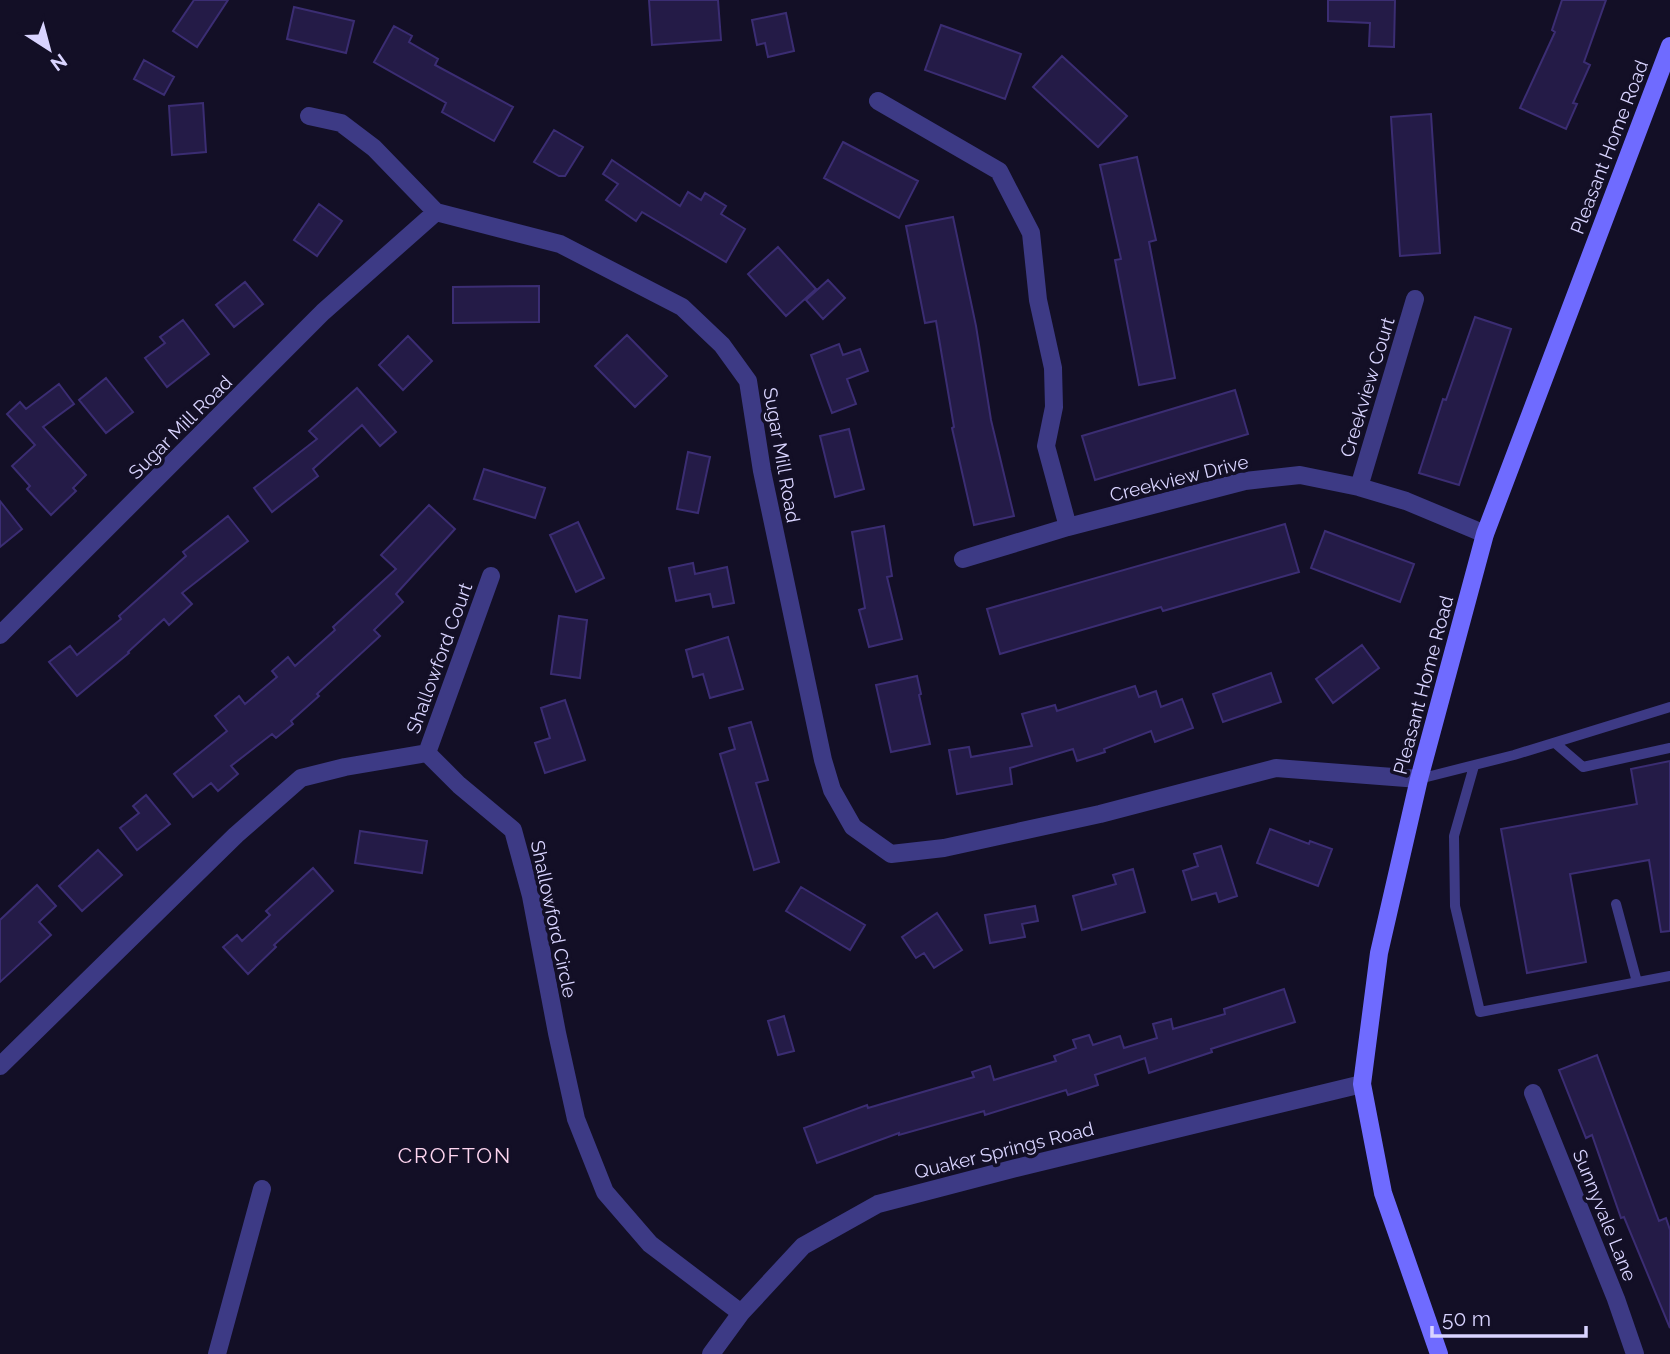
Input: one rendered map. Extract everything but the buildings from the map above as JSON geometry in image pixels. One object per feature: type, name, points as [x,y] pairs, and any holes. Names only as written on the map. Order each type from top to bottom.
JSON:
[{"type":"main road","name":"Pleasant Home Road","points":[[1439,1354],[1383,1193],[1362,1084],[1379,953],[1419,779],[1485,534],[1670,46]]},
{"type":"street","points":[[878,101],[999,171],[1031,233],[1038,300],[1053,368],[1054,407],[1046,446],[1068,527]]},
{"type":"street","points":[[309,116],[341,123],[374,148],[436,212]]},
{"type":"street","name":"Sugar Mill Road","points":[[0,635],[323,313],[436,212],[560,244],[682,307],[722,345],[748,381],[762,471],[823,760],[832,790],[853,827],[891,854],[944,848],[1100,814],[1276,768],[1419,779]]},
{"type":"street","name":"Creekview Court","points":[[1359,487],[1415,299]]},
{"type":"street","name":"Creekview Drive","points":[[963,559],[1068,527],[1245,481],[1300,475],[1359,487],[1406,501],[1485,534]]},
{"type":"street","name":"Shallowford Court","points":[[427,753],[491,576]]},
{"type":"street","points":[[0,1066],[236,835],[301,778],[345,767],[427,753]]},
{"type":"street","name":"Shallowford Circle","points":[[427,753],[459,785],[513,830],[531,897],[576,1118],[605,1192],[650,1244],[741,1313]]},
{"type":"street","name":"Quaker Springs Road","points":[[711,1354],[741,1313],[803,1247],[878,1204],[1362,1084]]},
{"type":"street","name":"Sunnyvale Lane","points":[[1534,1093],[1616,1299],[1635,1354]]},
{"type":"street","points":[[217,1354],[262,1189]]},
{"type":"lane","points":[[1419,779],[1555,743],[1670,707]]},
{"type":"lane","points":[[1555,743],[1583,767],[1670,748]]},
{"type":"lane","points":[[1474,766],[1454,836],[1455,906],[1480,1012],[1670,975]]},
{"type":"lane","points":[[1616,904],[1637,982]]},
{"type":"district","name":"CROFTON","points":[[455,1156]]}]
